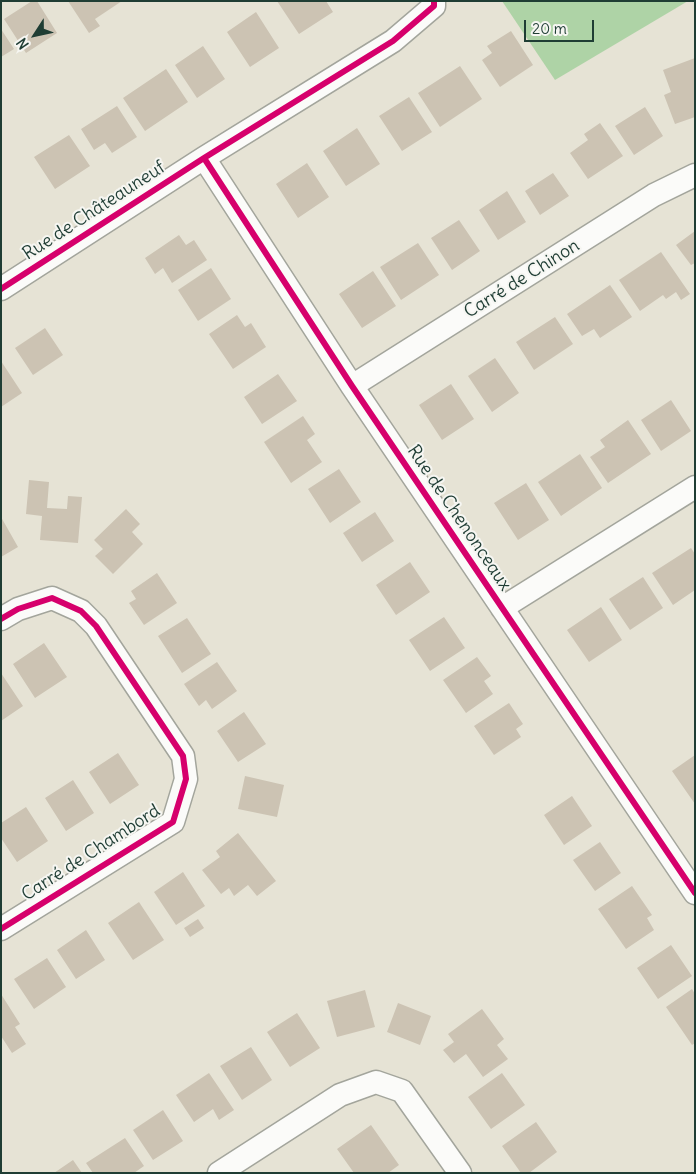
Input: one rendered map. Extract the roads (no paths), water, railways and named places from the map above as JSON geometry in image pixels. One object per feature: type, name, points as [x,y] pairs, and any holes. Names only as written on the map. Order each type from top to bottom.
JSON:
[{"type":"street","name":"Rue de Châteauneuf","points":[[1,289],[204,158],[392,41],[434,6],[434,1]]},
{"type":"street","name":"Rue de Chenonceaux","points":[[204,158],[352,386],[693,885]]},
{"type":"street","name":"Carré de Chinon","points":[[352,386],[654,195],[695,176]]},
{"type":"street","points":[[502,608],[695,487]]},
{"type":"street","name":"Carré de Chambord","points":[[1,619],[18,609],[52,598],[80,611],[96,626],[183,756],[186,779],[173,822],[1,929]]},
{"type":"street","points":[[219,1173],[340,1095],[376,1082],[402,1091],[460,1173]]}]
